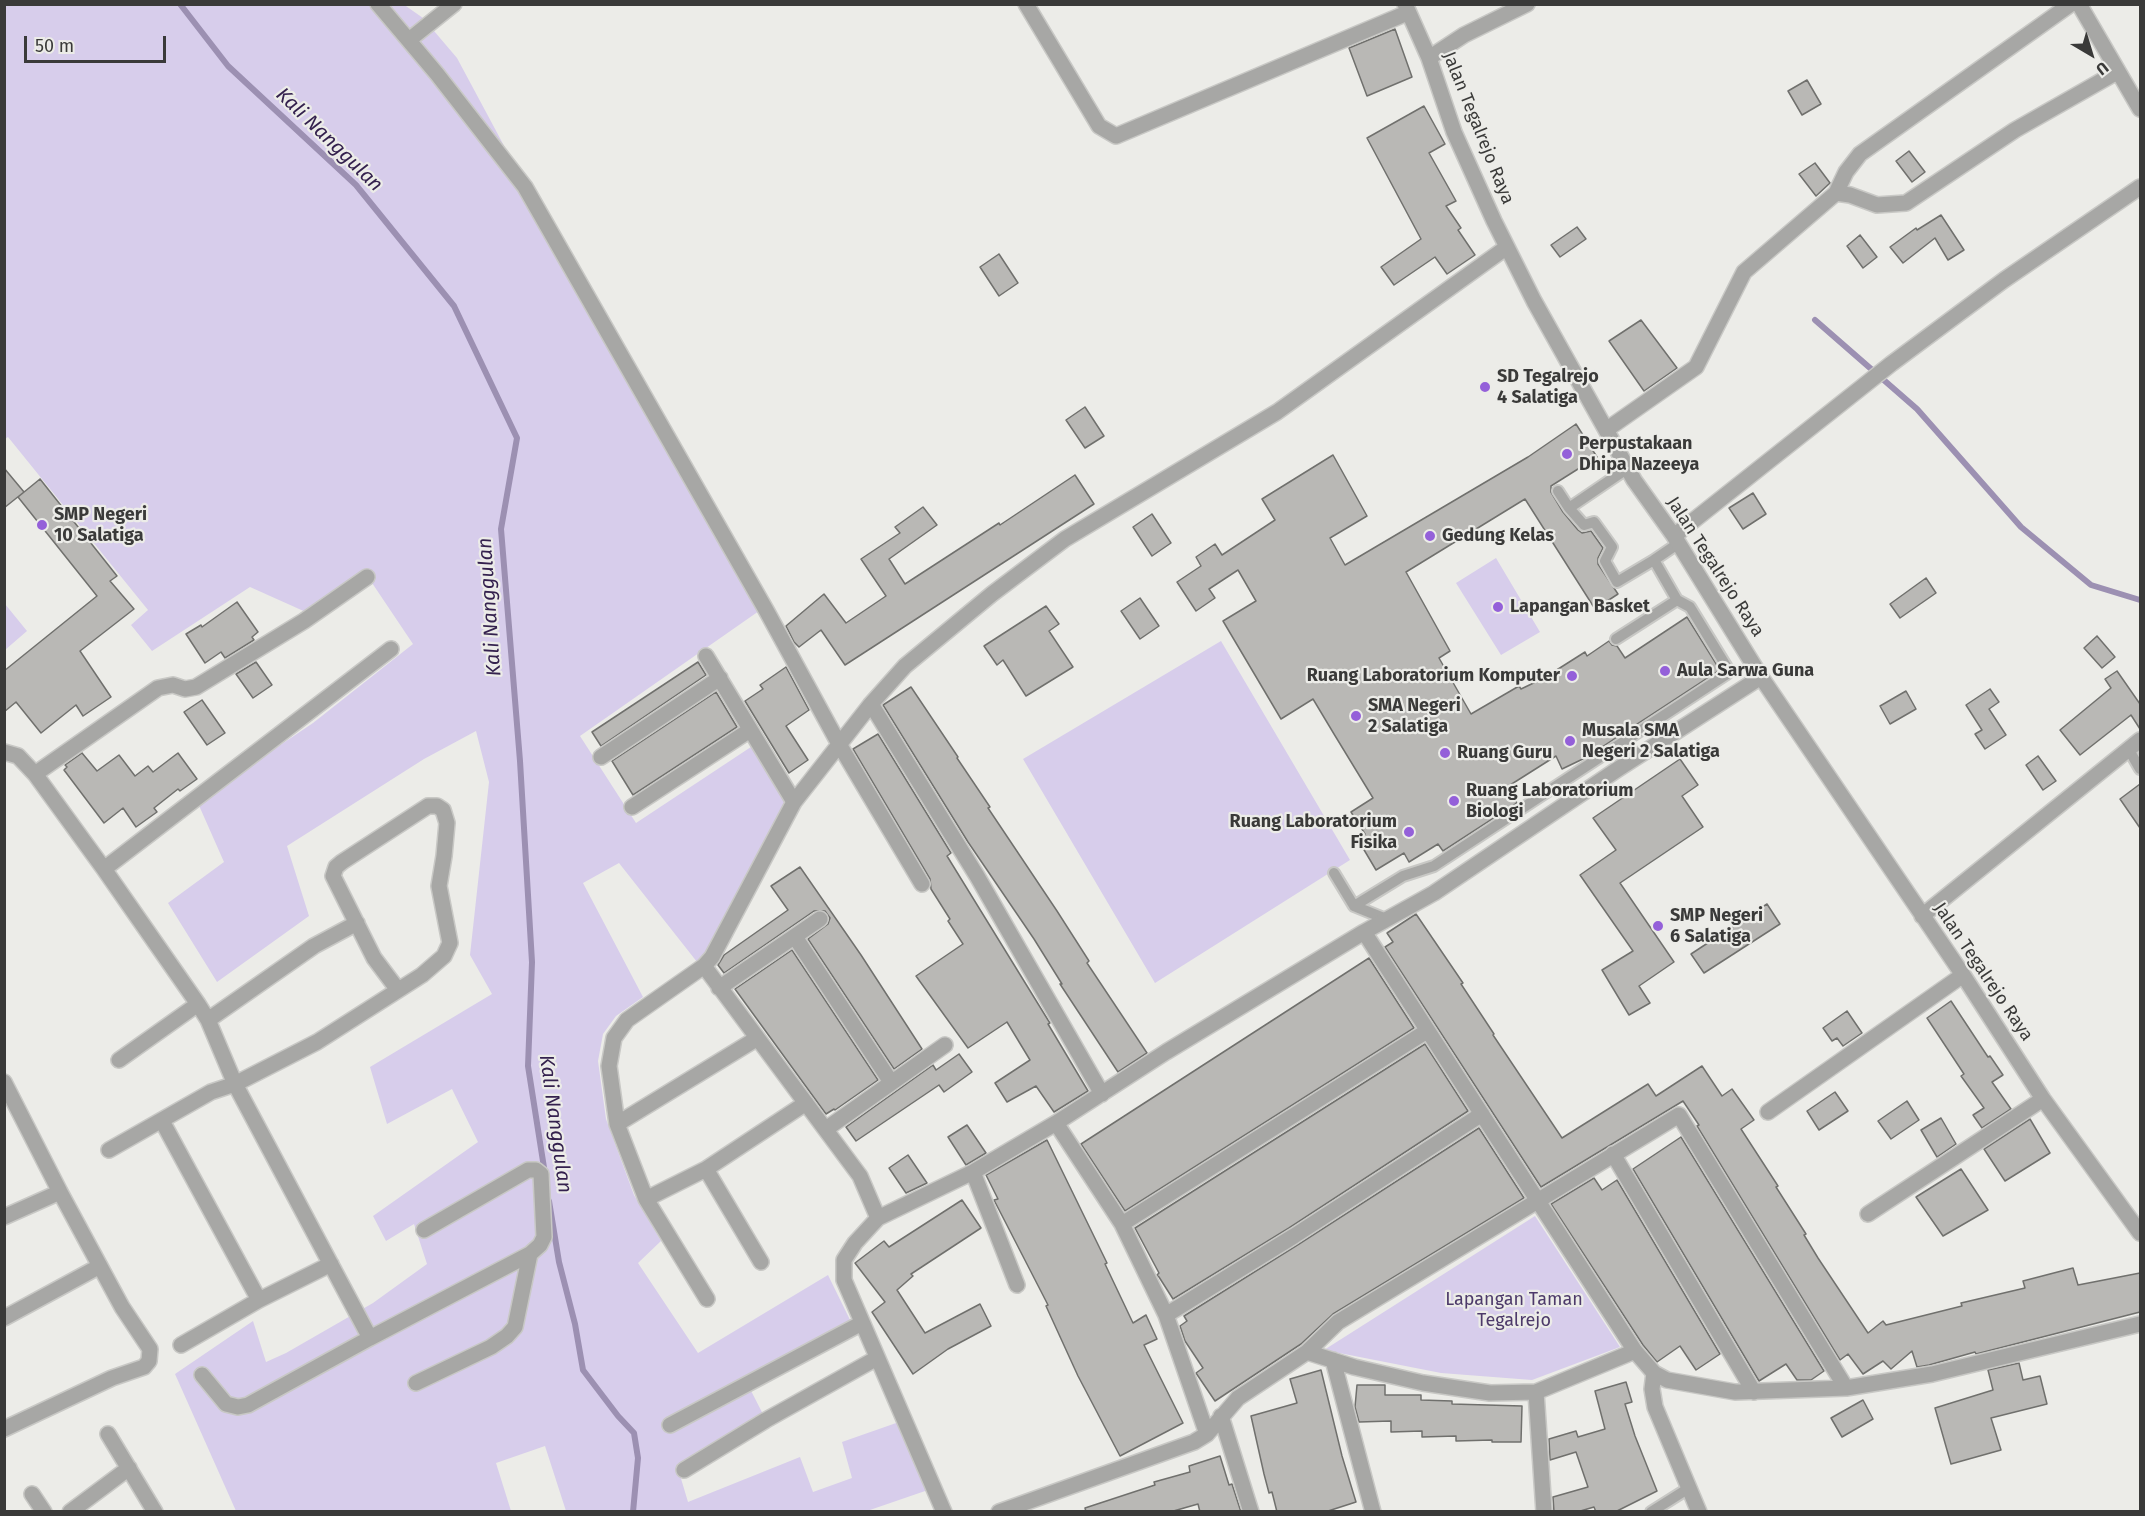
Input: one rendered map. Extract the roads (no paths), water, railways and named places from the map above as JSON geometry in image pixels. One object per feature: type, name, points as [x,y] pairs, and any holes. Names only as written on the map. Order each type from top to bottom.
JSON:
[{"type":"street","points":[[378,4],[525,188],[766,610],[839,744],[922,884]]},
{"type":"street","points":[[409,40],[454,4]]},
{"type":"street","points":[[1026,4],[1099,126],[1116,136],[1406,9]]},
{"type":"street","points":[[1429,58],[1464,34],[1527,4]]},
{"type":"street","points":[[1606,430],[1696,367],[1744,272],[1836,193],[1846,172],[1860,154],[2071,4]]},
{"type":"street","points":[[2079,4],[2140,109]]},
{"type":"street","name":"Jalan Tegalrejo Raya","points":[[1406,9],[1429,58],[1454,132],[1507,247],[1534,301],[1628,468],[1677,540],[1761,677],[1963,975],[2043,1099],[2140,1233]]},
{"type":"street","points":[[1836,193],[1850,195],[1877,205],[1906,203],[2014,130],[2117,72]]},
{"type":"street","points":[[1677,540],[1863,386],[2004,280],[2140,187]]},
{"type":"street","points":[[707,1299],[646,1199],[617,1124],[609,1066],[614,1038],[627,1020],[704,966],[712,957],[794,802],[871,704],[905,666],[992,594],[1065,539],[1277,412],[1507,247]]},
{"type":"street","points":[[35,774],[158,688],[173,685],[185,689],[196,687],[304,621],[367,577]]},
{"type":"street","points":[[104,869],[391,649]]},
{"type":"street","points":[[706,656],[794,802]]},
{"type":"street","points":[[945,1512],[844,1280],[844,1260],[855,1243],[879,1218],[973,1172],[1364,932],[1434,893],[1761,677]]},
{"type":"street","points":[[601,758],[720,678]]},
{"type":"street","points":[[871,704],[976,876],[1102,1094]]},
{"type":"street","points":[[632,807],[750,730]]},
{"type":"street","points":[[1923,916],[2135,745]]},
{"type":"street","points":[[4,752],[18,756],[35,774],[208,1020],[236,1084],[370,1338]]},
{"type":"street","points":[[109,1150],[211,1092],[236,1084],[317,1042],[422,975],[444,956],[450,943],[439,886],[447,823],[443,810],[437,806],[428,806],[336,867],[333,876],[374,958],[398,990]]},
{"type":"street","points":[[719,988],[820,919]]},
{"type":"street","points":[[208,1020],[314,946],[357,923]]},
{"type":"street","points":[[1364,932],[1635,1351],[1654,1373],[1667,1380],[1735,1392],[1846,1388],[1932,1374],[2140,1324]]},
{"type":"street","points":[[795,937],[891,1082]]},
{"type":"street","points":[[704,966],[860,1176],[879,1218]]},
{"type":"street","points":[[1768,1112],[1963,975]]},
{"type":"street","points":[[119,1060],[198,1005]]},
{"type":"street","points":[[1122,1224],[1427,1030]]},
{"type":"street","points":[[617,1124],[756,1039]]},
{"type":"street","points":[[826,1130],[945,1045]]},
{"type":"street","points":[[4,1082],[122,1307],[150,1349],[149,1361],[144,1366],[112,1378],[4,1428]]},
{"type":"street","points":[[1868,1214],[2043,1099]]},
{"type":"street","points":[[646,1199],[706,1169],[806,1103]]},
{"type":"street","points":[[1166,1315],[1294,1236],[1482,1114]]},
{"type":"street","points":[[999,1512],[1194,1442],[1207,1434],[1238,1398],[1307,1352],[1338,1322],[1676,1115],[1681,1117],[1846,1388]]},
{"type":"street","points":[[162,1121],[259,1300]]},
{"type":"street","points":[[1056,1123],[1122,1224],[1166,1315],[1207,1434]]},
{"type":"street","points":[[1613,1154],[1754,1392]]},
{"type":"street","points":[[706,1169],[760,1262]]},
{"type":"street","points":[[202,1375],[226,1404],[238,1407],[248,1405],[530,1254],[540,1245],[544,1237],[541,1174],[536,1170],[528,1170],[424,1230]]},
{"type":"street","points":[[973,1172],[1017,1285]]},
{"type":"street","points":[[4,1216],[60,1192]]},
{"type":"street","points":[[416,1383],[491,1347],[515,1327],[530,1254]]},
{"type":"street","points":[[181,1345],[259,1300],[331,1264]]},
{"type":"street","points":[[4,1318],[100,1266]]},
{"type":"street","points":[[670,1425],[862,1323]]},
{"type":"street","points":[[1307,1352],[1423,1383],[1490,1393],[1536,1392],[1635,1351]]},
{"type":"street","points":[[684,1470],[766,1420],[878,1358]]},
{"type":"street","points":[[1333,1360],[1373,1512]]},
{"type":"street","points":[[1654,1373],[1652,1389],[1655,1407],[1699,1512]]},
{"type":"street","points":[[1536,1392],[1544,1512]]},
{"type":"street","points":[[1221,1416],[1251,1512]]},
{"type":"street","points":[[108,1434],[155,1512]]},
{"type":"street","points":[[70,1512],[129,1468]]},
{"type":"street","points":[[32,1494],[44,1512]]},
{"type":"lane","points":[[1569,508],[1628,468]]},
{"type":"lane","points":[[1558,491],[1584,525],[1594,522],[1612,547],[1605,561],[1617,582],[1654,560],[1677,540]]},
{"type":"lane","points":[[1354,906],[1403,876],[1434,866],[1727,674],[1728,669],[1690,607],[1677,600],[1654,560]]},
{"type":"lane","points":[[1616,639],[1677,600]]},
{"type":"lane","points":[[2135,745],[2140,769]]},
{"type":"lane","points":[[1334,873],[1354,906],[1386,919]]},
{"type":"lane","points":[[1651,1512],[1689,1488]]},
{"type":"waterway","name":"Kali Nanggulan","points":[[180,4],[228,66],[356,185],[454,306],[517,438],[501,529],[520,761],[532,962],[528,1066],[545,1174]]},
{"type":"waterway","points":[[1815,320],[1917,409],[2021,527],[2091,585],[2140,600]]},
{"type":"waterway","points":[[549,1201],[559,1262],[575,1324],[583,1370],[634,1433],[638,1458],[633,1512]]},
{"type":"place","name":"SD Tegalrejo 4 Salatiga","points":[[1485,387]]},
{"type":"place","name":"Perpustakaan Dhipa Nazeeya","points":[[1567,454]]},
{"type":"place","name":"SMP Negeri 10 Salatiga","points":[[42,525]]},
{"type":"place","name":"Gedung Kelas","points":[[1430,536]]},
{"type":"place","name":"Lapangan Basket","points":[[1498,607]]},
{"type":"place","name":"Aula Sarwa Guna","points":[[1665,671]]},
{"type":"place","name":"Ruang Laboratorium Komputer","points":[[1572,676]]},
{"type":"place","name":"SMA Negeri 2 Salatiga","points":[[1356,716]]},
{"type":"place","name":"Musala SMA Negeri 2 Salatiga","points":[[1570,741]]},
{"type":"place","name":"Ruang Guru","points":[[1445,753]]},
{"type":"place","name":"Ruang Laboratorium Biologi","points":[[1454,801]]},
{"type":"place","name":"Ruang Laboratorium Fisika","points":[[1409,832]]},
{"type":"place","name":"SMP Negeri 6 Salatiga","points":[[1658,926]]},
{"type":"park label","name":"Lapangan Taman Tegalrejo","points":[[1514,1310]]}]
